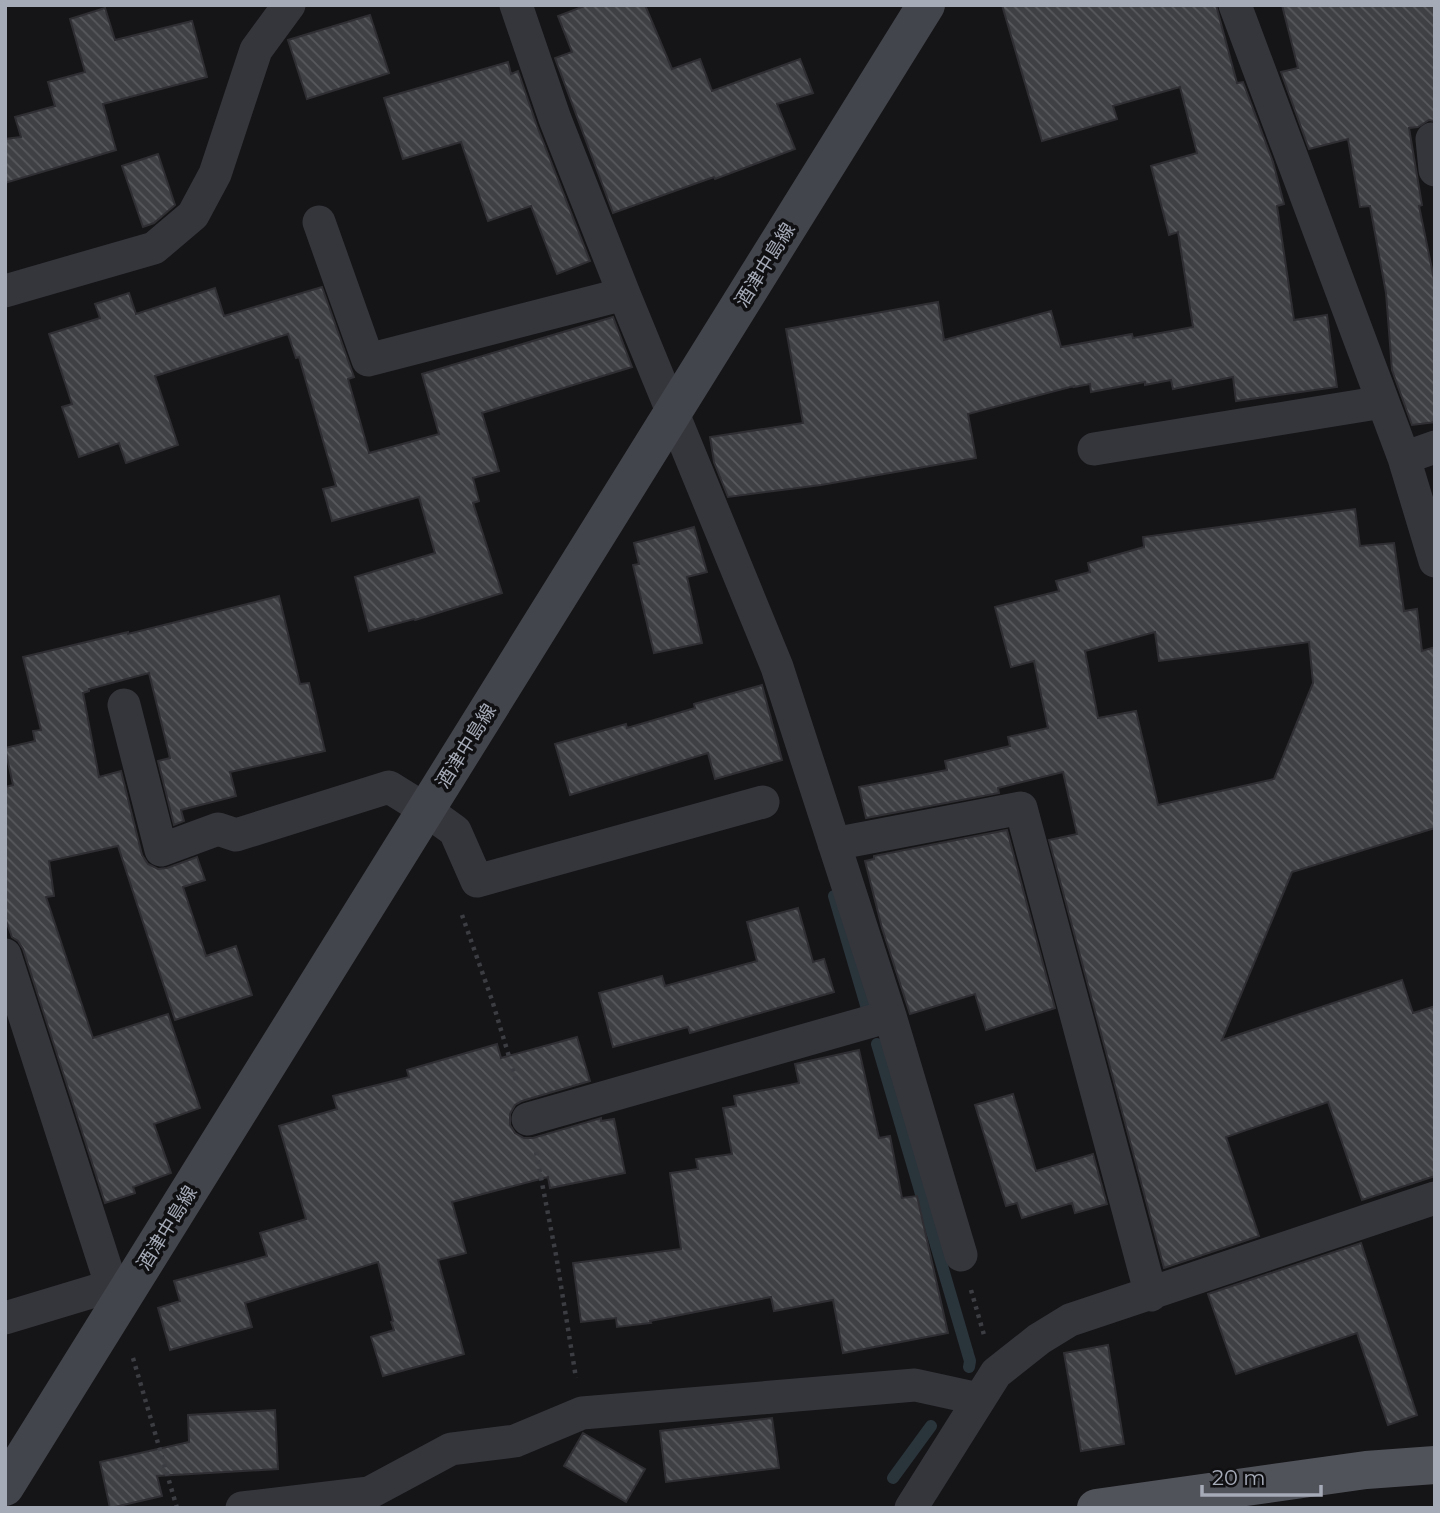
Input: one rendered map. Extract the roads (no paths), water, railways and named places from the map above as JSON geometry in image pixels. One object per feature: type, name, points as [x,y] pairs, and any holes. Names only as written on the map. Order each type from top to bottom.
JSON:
[{"type":"main road","name":"酒津中島線","points":[[5,1487],[114,1296],[426,810],[926,5]]},
{"type":"main road","points":[[1096,1508],[1366,1470],[1435,1465]]},
{"type":"street","points":[[5,291],[154,248],[193,215],[215,174],[256,50],[289,5]]},
{"type":"street","points":[[516,5],[555,119],[672,415],[777,667],[890,1016],[961,1255]]},
{"type":"street","points":[[1235,5],[1404,458],[1435,561]]},
{"type":"street","points":[[319,222],[368,360],[624,294]]},
{"type":"street","points":[[1094,449],[1383,402]]},
{"type":"street","points":[[1404,458],[1435,447]]},
{"type":"street","points":[[124,705],[161,850],[218,829],[236,835],[389,787],[455,831],[477,881],[763,802]]},
{"type":"street","points":[[834,845],[1021,808],[1152,1295]]},
{"type":"street","points":[[5,955],[114,1296],[5,1318]]},
{"type":"street","points":[[528,1119],[890,1016]]},
{"type":"street","points":[[911,1508],[987,1386],[1039,1339],[1070,1320],[1152,1295],[1435,1198]]},
{"type":"street","points":[[242,1508],[369,1493],[451,1449],[515,1441],[582,1413],[915,1385],[987,1386]]},
{"type":"waterway","points":[[834,896],[868,1012]]},
{"type":"waterway","points":[[877,1044],[970,1361],[969,1367]]},
{"type":"waterway","points":[[893,1478],[931,1426]]}]
